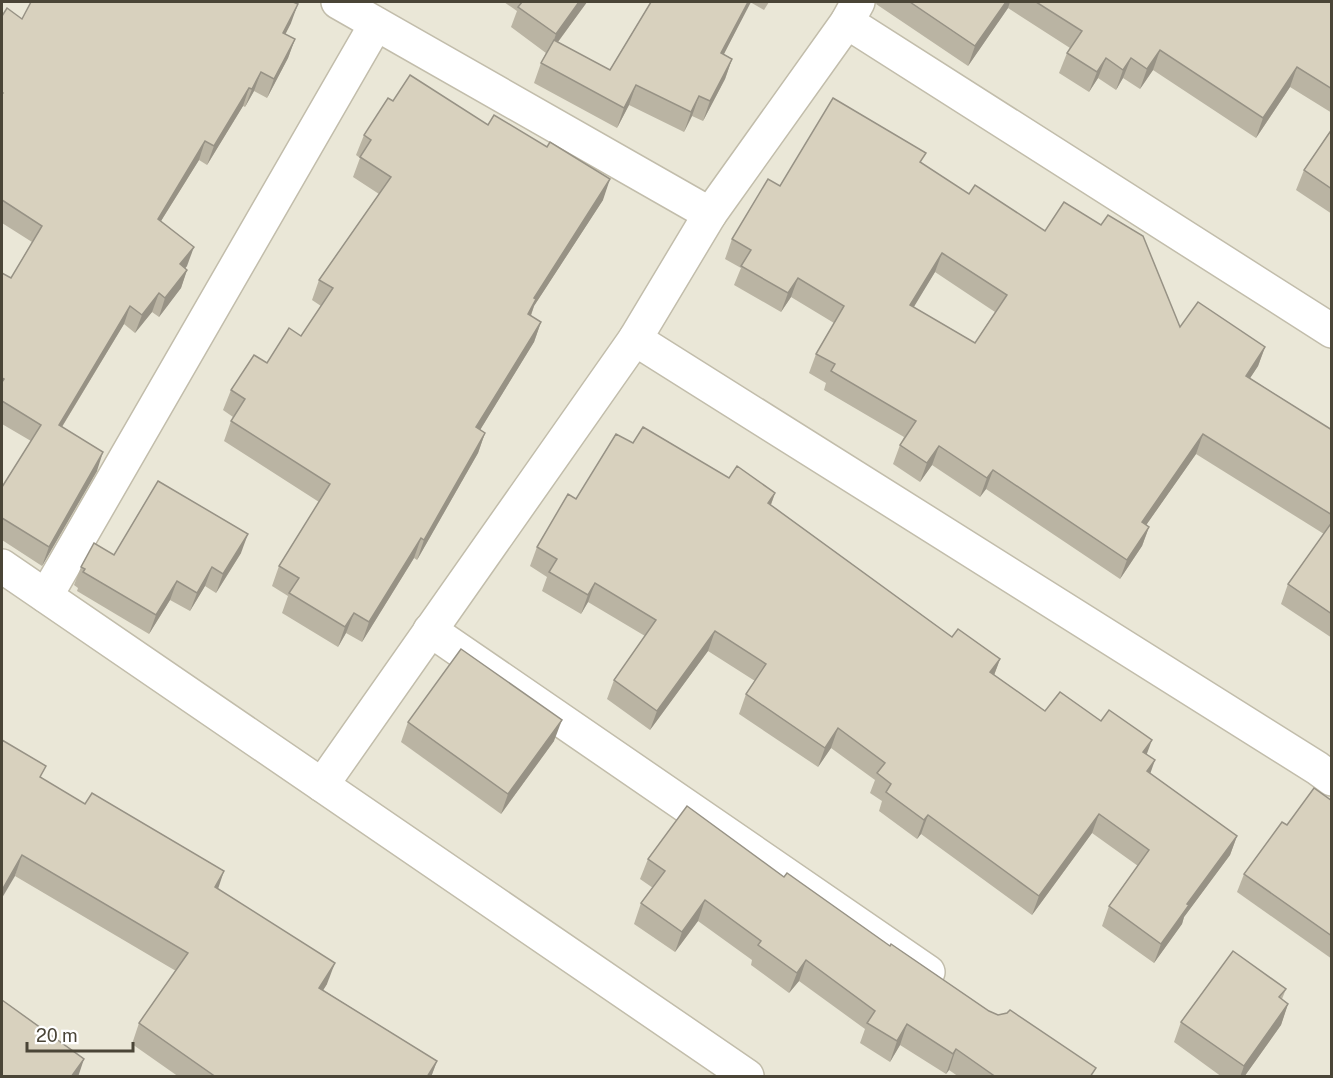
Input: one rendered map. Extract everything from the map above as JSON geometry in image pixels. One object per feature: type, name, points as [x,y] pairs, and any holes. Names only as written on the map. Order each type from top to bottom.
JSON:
[{"type":"street","points":[[338,2],[710,213]]},
{"type":"street","points":[[322,785],[635,339],[710,213],[852,12],[1332,331]]},
{"type":"street","points":[[46,596],[376,24]]},
{"type":"street","points":[[635,339],[1332,779]]},
{"type":"street","points":[[2,566],[747,1077]]},
{"type":"street","points":[[430,630],[953,989]]},
{"type":"shaded area","points":[[2,2],[1331,2],[1331,1076],[2,1076]]},
{"type":"building","points":[[31,2],[293,2],[298,4],[283,33],[295,39],[274,79],[261,72],[214,146],[205,141],[158,219],[194,247],[180,264],[187,270],[165,298],[159,293],[142,315],[130,306],[59,425],[103,452],[49,547],[2,518],[2,487],[41,425],[2,401],[4,379],[2,378],[2,273],[11,278],[42,226],[2,200],[2,16],[7,8],[22,19]]},
{"type":"building","points":[[522,2],[579,2],[556,34],[518,7]]},
{"type":"building","points":[[651,2],[748,2],[721,53],[732,59],[710,101],[699,96],[691,112],[636,85],[624,108],[541,63],[554,40],[610,70]]},
{"type":"building","points":[[910,2],[1006,2],[975,46]]},
{"type":"building","points":[[1036,2],[1332,2],[1332,89],[1297,67],[1263,118],[1160,50],[1147,69],[1131,58],[1123,70],[1106,58],[1097,72],[1067,53],[1082,31]]},
{"type":"building","points":[[410,75],[488,125],[494,115],[547,147],[550,142],[610,179],[534,298],[536,299],[528,314],[541,322],[476,427],[485,433],[424,540],[421,538],[369,622],[354,613],[345,627],[289,593],[299,578],[279,566],[330,484],[231,421],[245,399],[231,390],[254,355],[267,363],[289,328],[301,336],[333,288],[319,280],[391,177],[360,157],[371,140],[364,135],[388,98],[393,101]]},
{"type":"building","points":[[833,98],[926,153],[920,162],[969,194],[975,185],[1045,231],[1064,202],[1101,225],[1108,215],[1143,236],[1180,327],[1198,302],[1265,347],[1246,376],[1332,430],[1332,515],[1203,434],[1142,522],[1149,527],[1127,560],[993,470],[987,478],[939,446],[927,463],[900,445],[916,421],[831,371],[835,364],[816,354],[844,306],[798,278],[788,293],[741,266],[751,250],[732,239],[768,179],[780,186]],"holes":[[[942,253],[1007,295],[975,343],[910,305]]]},
{"type":"building","points":[[1332,129],[1332,189],[1304,170]]},
{"type":"building","points":[[643,427],[729,478],[737,466],[775,493],[768,503],[952,637],[958,629],[1000,659],[990,672],[1045,711],[1060,692],[1101,721],[1109,710],[1152,740],[1143,752],[1155,760],[1147,771],[1237,836],[1161,944],[1109,906],[1149,850],[1099,814],[1039,896],[928,815],[924,820],[886,792],[891,784],[877,773],[885,763],[838,728],[825,748],[746,694],[766,664],[715,631],[657,711],[614,680],[656,620],[595,583],[588,595],[549,572],[557,559],[537,547],[568,494],[576,499],[616,434],[633,443]]},
{"type":"building","points":[[158,481],[248,534],[223,574],[212,567],[197,593],[177,581],[156,615],[83,572],[85,569],[81,567],[94,543],[114,555]]},
{"type":"building","points":[[1332,522],[1332,614],[1288,584]]},
{"type":"building","points":[[461,649],[562,720],[508,794],[408,722]]},
{"type":"building","points":[[2,740],[46,766],[40,777],[85,804],[92,793],[224,871],[215,887],[335,963],[319,988],[437,1061],[427,1077],[216,1077],[139,1023],[188,953],[22,855],[2,890]]},
{"type":"building","points":[[1314,788],[1332,801],[1332,936],[1244,874],[1282,822],[1287,825]]},
{"type":"building","points":[[687,806],[784,877],[787,873],[890,946],[891,944],[989,1011],[998,1015],[1010,1010],[1096,1068],[1090,1077],[996,1077],[956,1049],[953,1054],[907,1024],[897,1041],[867,1023],[875,1011],[806,960],[797,973],[758,945],[761,941],[705,900],[682,932],[641,903],[665,871],[648,859]]},
{"type":"building","points":[[1233,951],[1286,989],[1279,997],[1288,1004],[1244,1066],[1181,1022]]},
{"type":"building","points":[[2,1000],[84,1059],[71,1077],[2,1077]]}]
